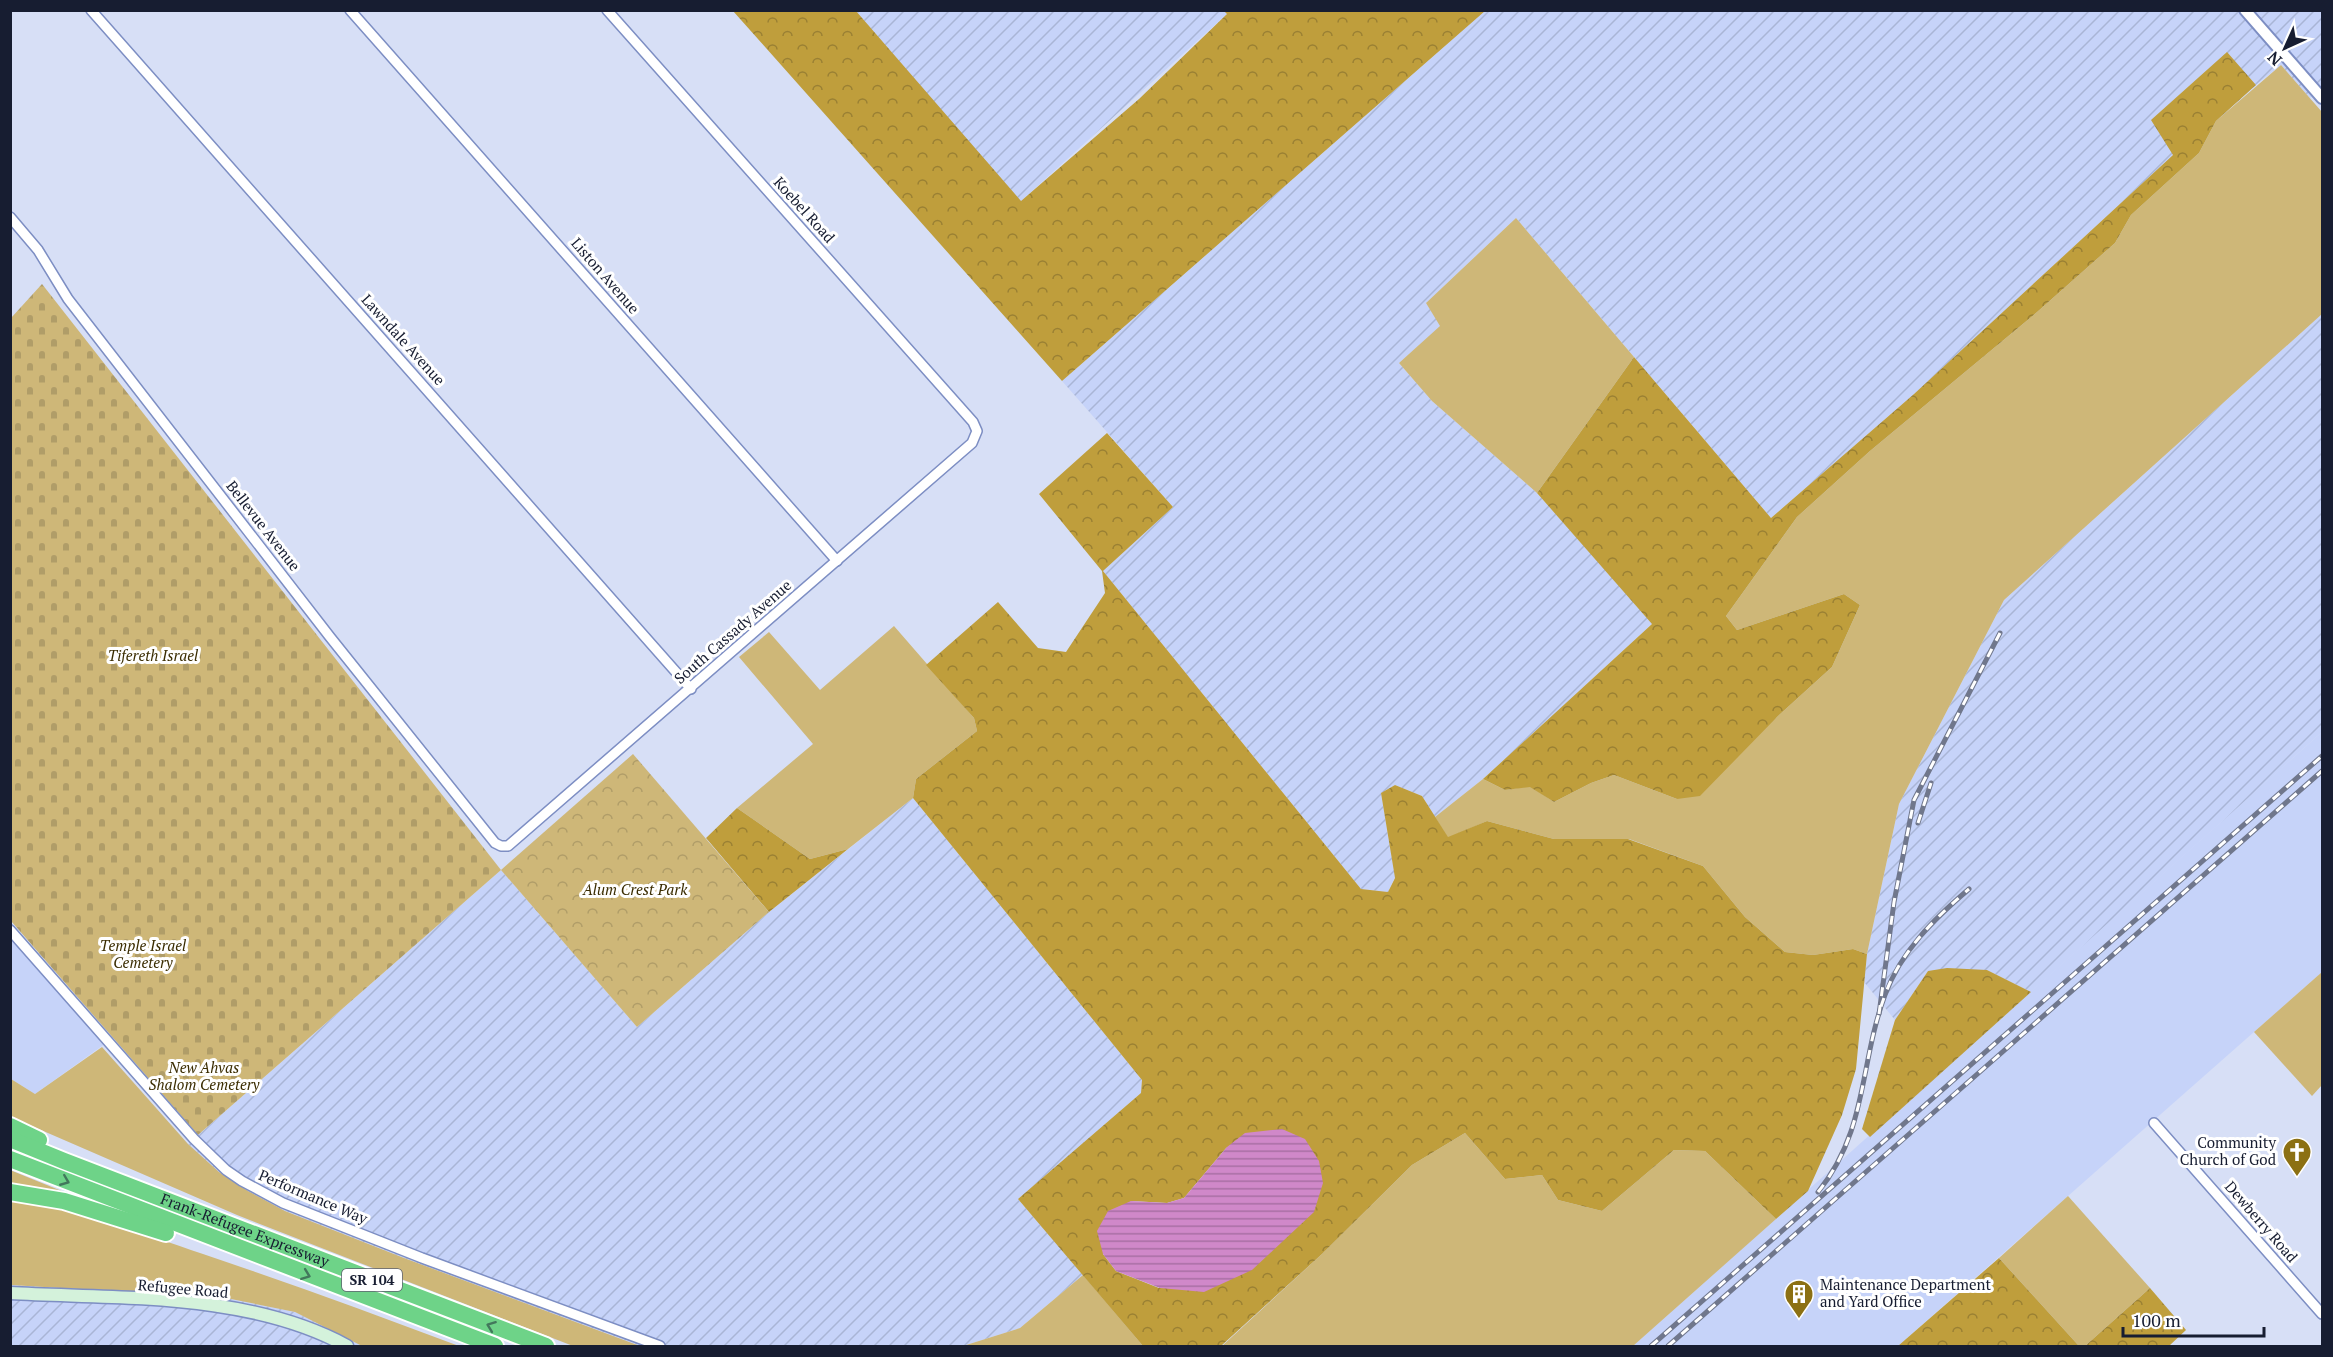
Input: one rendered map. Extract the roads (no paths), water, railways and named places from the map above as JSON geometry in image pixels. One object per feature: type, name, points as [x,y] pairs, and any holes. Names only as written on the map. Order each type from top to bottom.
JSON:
[{"type":"highway","points":[[10,1126],[62,1151],[94,1173]]},
{"type":"highway","name":"Frank-Refugee Expressway","points":[[10,1139],[546,1347]]},
{"type":"highway","name":"Frank-Refugee Expressway","points":[[10,1159],[495,1347]]},
{"type":"highway","points":[[10,1192],[64,1201],[209,1247],[252,1254]]},
{"type":"main road","name":"Refugee Road","points":[[10,1293],[166,1301],[223,1307],[291,1322],[314,1330],[347,1347]]},
{"type":"street","name":"Lawndale Avenue","points":[[92,10],[691,689]]},
{"type":"street","name":"Liston Avenue","points":[[350,10],[837,561]]},
{"type":"street","name":"Koebel Road","points":[[607,10],[973,422],[977,432]]},
{"type":"street","points":[[2246,10],[2322,98]]},
{"type":"street","name":"Bellevue Avenue","points":[[10,217],[38,250],[68,298],[322,627],[501,846]]},
{"type":"street","name":"South Cassady Avenue","points":[[501,846],[514,843],[972,443],[977,432]]},
{"type":"street","name":"Performance Way","points":[[10,930],[194,1139],[226,1170],[242,1181],[300,1210],[660,1347]]},
{"type":"street","name":"Dewberry Road","points":[[2154,1123],[2322,1314]]},
{"type":"railway","points":[[1879,1014],[1894,902],[1914,800],[2000,633]]},
{"type":"railway","points":[[1651,1346],[2322,756]]},
{"type":"railway","points":[[1668,1346],[2322,771]]},
{"type":"railway","points":[[1918,823],[1931,783]]},
{"type":"railway","points":[[1818,1192],[1834,1169],[1846,1145],[1854,1121],[1877,1021],[1892,979],[1909,950],[1920,937],[1969,889]]},
{"type":"place","name":"Community Church of God","points":[[2297,1178]]},
{"type":"place","name":"Maintenance Department and Yard Office","points":[[1799,1320]]},
{"type":"park label","name":"Tifereth Israel","points":[[153,656]]},
{"type":"park label","name":"Alum Crest Park","points":[[635,890]]},
{"type":"park label","name":"Temple Israel Cemetery","points":[[143,954]]},
{"type":"park label","name":"New Ahvas Shalom Cemetery","points":[[204,1076]]}]
